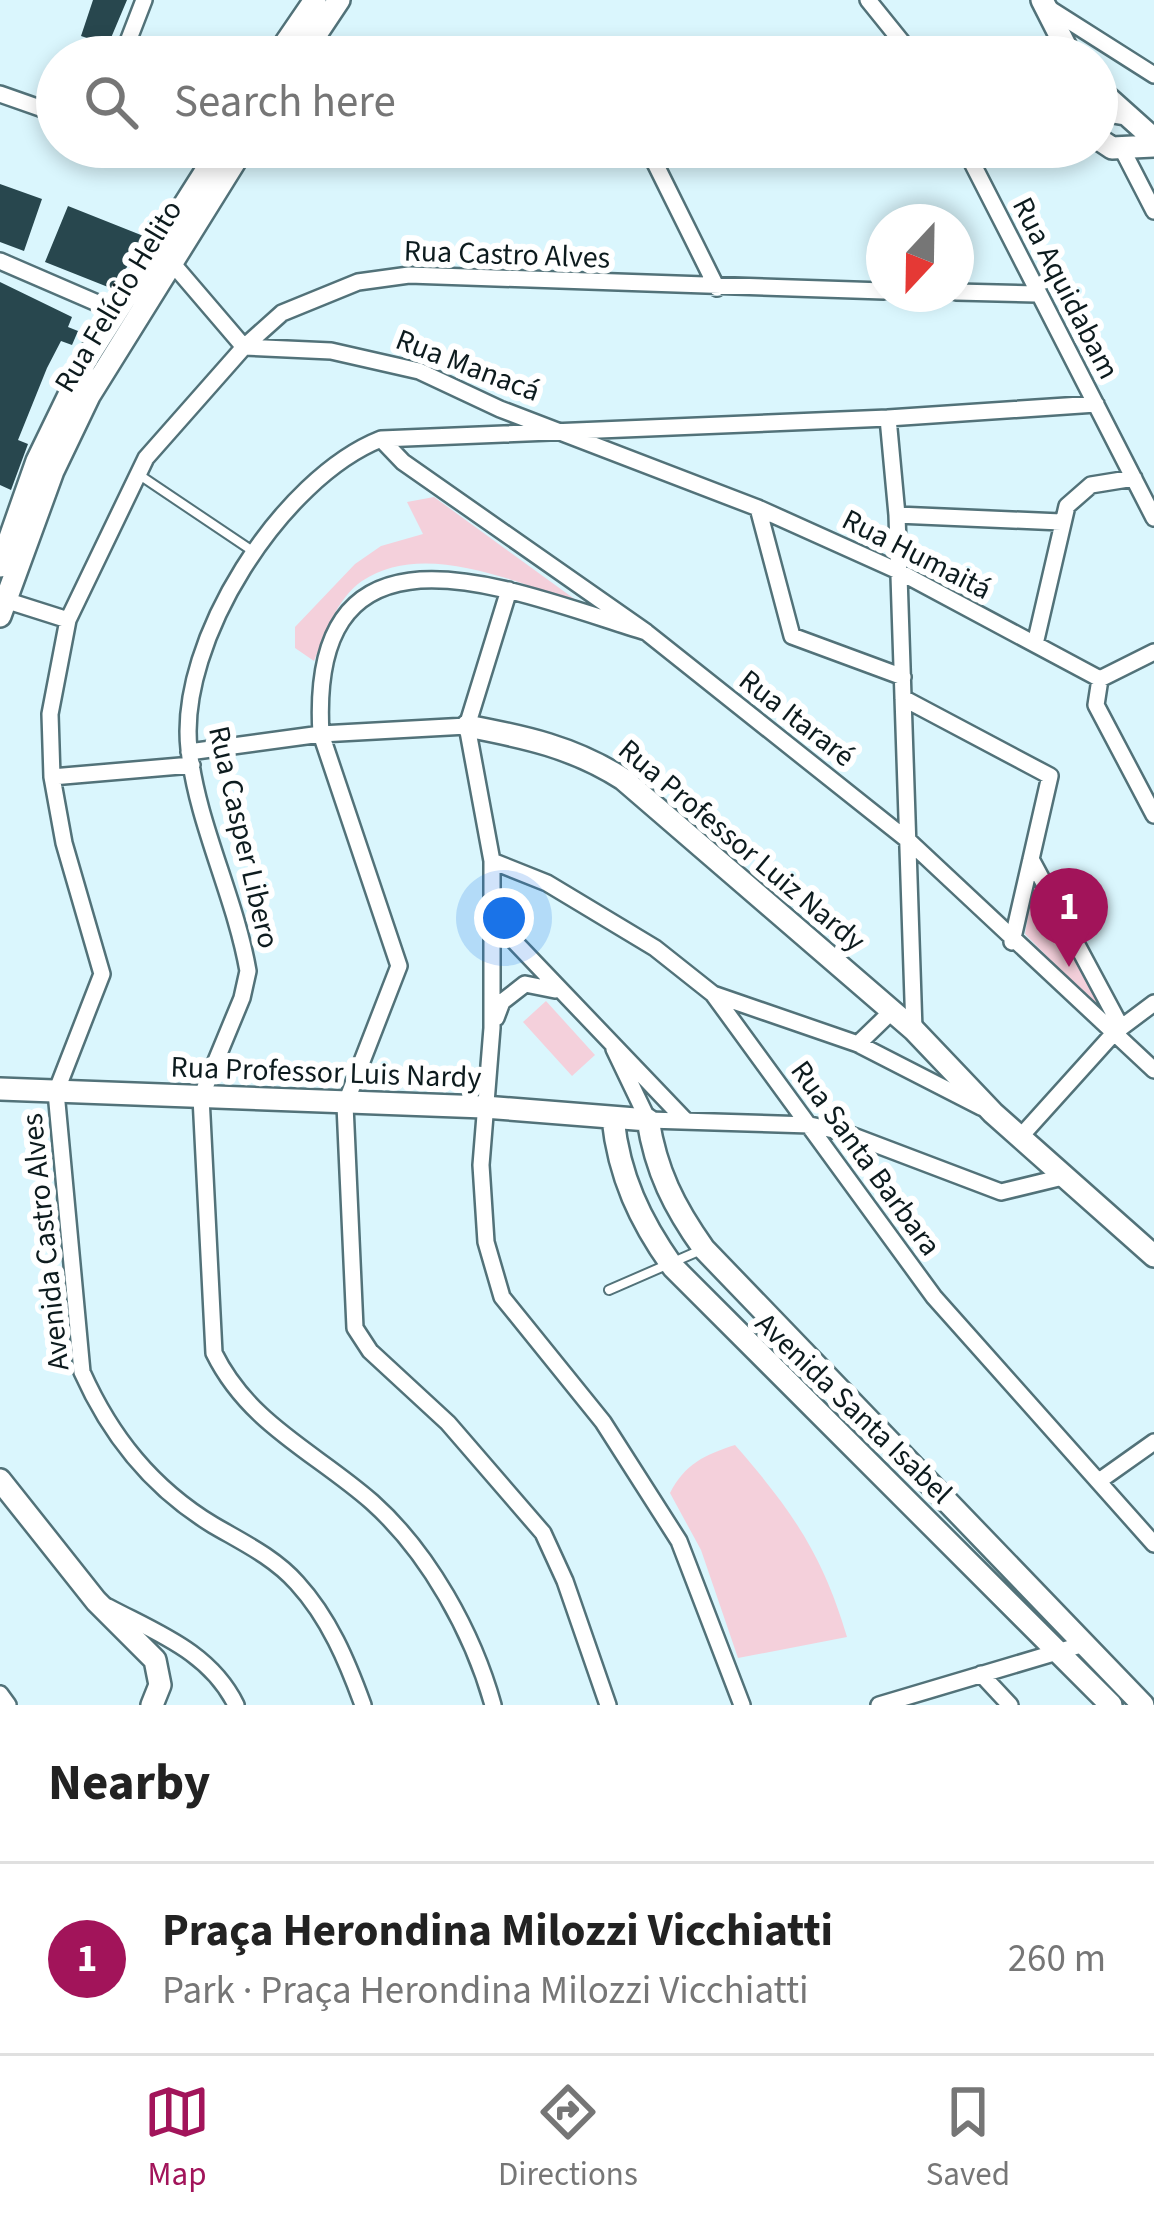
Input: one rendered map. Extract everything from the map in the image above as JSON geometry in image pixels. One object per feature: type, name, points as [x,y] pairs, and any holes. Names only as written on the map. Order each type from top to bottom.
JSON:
[{"type":"main road","points":[[290,36],[315,0]]},
{"type":"main road","points":[[315,36],[339,0]]},
{"type":"main road","points":[[1044,3],[1060,36]]},
{"type":"main road","points":[[1118,108],[1154,142]]},
{"type":"main road","points":[[1118,114],[1129,118],[1137,133],[1125,147]]},
{"type":"main road","points":[[1118,145],[1154,142]]},
{"type":"main road","name":"Rua Felício Helito","points":[[0,566],[53,425],[208,168]]},
{"type":"main road","name":"Rua Felício Helito","points":[[3,608],[53,471],[89,396],[115,347],[231,168]]},
{"type":"main road","name":"Rua Professor Luiz Nardy","points":[[467,726],[583,754],[623,779],[914,1030],[993,1113],[1154,1256]]},
{"type":"main road","name":"Rua Professor Luis Nardy","points":[[0,1089],[484,1107],[648,1120]]},
{"type":"main road","name":"Avenida Santa Isabel","points":[[613,1119],[628,1189],[646,1230],[673,1267],[1111,1705]]},
{"type":"main road","name":"Avenida Santa Isabel","points":[[648,1120],[658,1170],[674,1207],[704,1249],[1143,1705]]},
{"type":"main road","points":[[0,1480],[97,1601],[155,1660],[160,1685],[152,1705]]},
{"type":"street","points":[[134,36],[144,0]]},
{"type":"street","points":[[868,0],[897,36]]},
{"type":"street","points":[[1044,3],[1094,36]]},
{"type":"street","points":[[1118,51],[1154,75]]},
{"type":"street","points":[[0,94],[36,107]]},
{"type":"street","points":[[1125,147],[1154,212]]},
{"type":"street","points":[[657,168],[717,289]]},
{"type":"street","name":"Rua Aquidabam","points":[[974,168],[1154,518]]},
{"type":"street","points":[[0,261],[118,312]]},
{"type":"street","points":[[173,264],[244,347]]},
{"type":"street","name":"Rua Castro Alves","points":[[56,1092],[102,974],[64,843],[52,777],[50,714],[68,620],[138,474],[192,400],[244,347],[282,313],[358,282],[409,275],[866,291]]},
{"type":"street","points":[[974,292],[1036,294]]},
{"type":"street","name":"Rua Manacá","points":[[244,347],[376,357],[565,430]]},
{"type":"street","name":"Rua Casper Libero","points":[[494,1705],[451,1605],[419,1556],[375,1504],[252,1411],[214,1353],[201,1097],[242,998],[248,970],[190,758],[188,716],[225,604],[255,553],[326,467],[381,439],[888,418],[1096,404]]},
{"type":"street","points":[[888,418],[897,515],[914,1030]]},
{"type":"street","name":"Rua Humaitá","points":[[565,430],[898,571],[1100,679]]},
{"type":"street","name":"Rua Itararé","points":[[381,439],[403,462],[646,632],[910,842],[1012,942],[1117,1030],[1154,1070]]},
{"type":"street","points":[[1035,644],[1061,523],[1076,494],[1091,485],[1134,478]]},
{"type":"street","points":[[758,508],[792,636],[903,677]]},
{"type":"street","points":[[897,515],[1061,523]]},
{"type":"street","points":[[608,1705],[565,1581],[543,1534],[481,1458],[370,1351],[355,1328],[345,1105],[394,990],[398,952],[321,734],[323,668],[354,609],[377,587],[401,578],[431,577],[509,590],[646,632]]},
{"type":"street","points":[[509,590],[467,726],[492,862],[485,1242],[502,1297],[644,1479],[679,1540],[742,1705]]},
{"type":"street","points":[[3,608],[68,620]]},
{"type":"street","points":[[1154,652],[1100,679],[1096,705],[1154,815]]},
{"type":"street","points":[[904,698],[1048,772],[1012,942]]},
{"type":"street","name":"Rua Professor Luiz Nardy","points":[[52,777],[321,734],[467,726]]},
{"type":"street","points":[[1031,859],[1117,1030]]},
{"type":"street","name":"Rua Santa Barbara","points":[[492,862],[547,883],[655,948],[713,994],[934,1297],[1154,1544]]},
{"type":"street","points":[[492,918],[685,1120]]},
{"type":"street","points":[[492,1028],[502,1002],[525,984],[542,984],[563,994]]},
{"type":"street","points":[[713,994],[858,1044],[993,1113]]},
{"type":"street","points":[[1022,1135],[1117,1030],[1154,1003]]},
{"type":"street","points":[[858,1044],[891,1012]]},
{"type":"street","points":[[614,1049],[648,1120],[810,1125],[843,1132],[980,1188],[1022,1190],[1066,1176]]},
{"type":"street","name":"Avenida Castro Alves","points":[[56,1092],[82,1372],[101,1414],[134,1461],[171,1495],[296,1581],[326,1621],[363,1705]]},
{"type":"street","points":[[1099,1481],[1154,1442]]},
{"type":"street","points":[[97,1601],[187,1648],[210,1666],[236,1705]]},
{"type":"street","points":[[879,1705],[1084,1644]]},
{"type":"street","points":[[981,1673],[1010,1705]]},
{"type":"street","points":[[0,1694],[8,1705]]},
{"type":"lane","points":[[138,474],[255,553]]},
{"type":"lane","points":[[609,1290],[673,1267],[704,1249]]},
{"type":"shaded area","points":[[434,497],[580,603],[471,569],[413,564],[387,569],[353,588],[333,617],[314,661],[295,648],[295,627],[355,564],[381,546],[423,534],[407,502]]},
{"type":"shaded area","points":[[1034,878],[1099,1000],[1096,1006],[1025,934]]},
{"type":"shaded area","points":[[546,1001],[595,1055],[572,1076],[523,1022]]},
{"type":"shaded area","points":[[735,1445],[803,1534],[827,1581],[847,1637],[738,1658],[701,1550],[670,1493],[696,1462]]},
{"type":"building","points":[[93,0],[127,0],[112,36],[81,36]]},
{"type":"building","points":[[0,184],[42,199],[24,251],[0,242]]},
{"type":"building","points":[[68,206],[146,237],[113,289],[45,262]]},
{"type":"building","points":[[0,282],[72,317],[68,327],[78,331],[72,345],[61,341],[47,368],[18,440],[28,444],[11,490],[0,485]]},
{"type":"place","name":"Praça Herondina Milozzi Vicchiatti","points":[[1069,967]]}]
